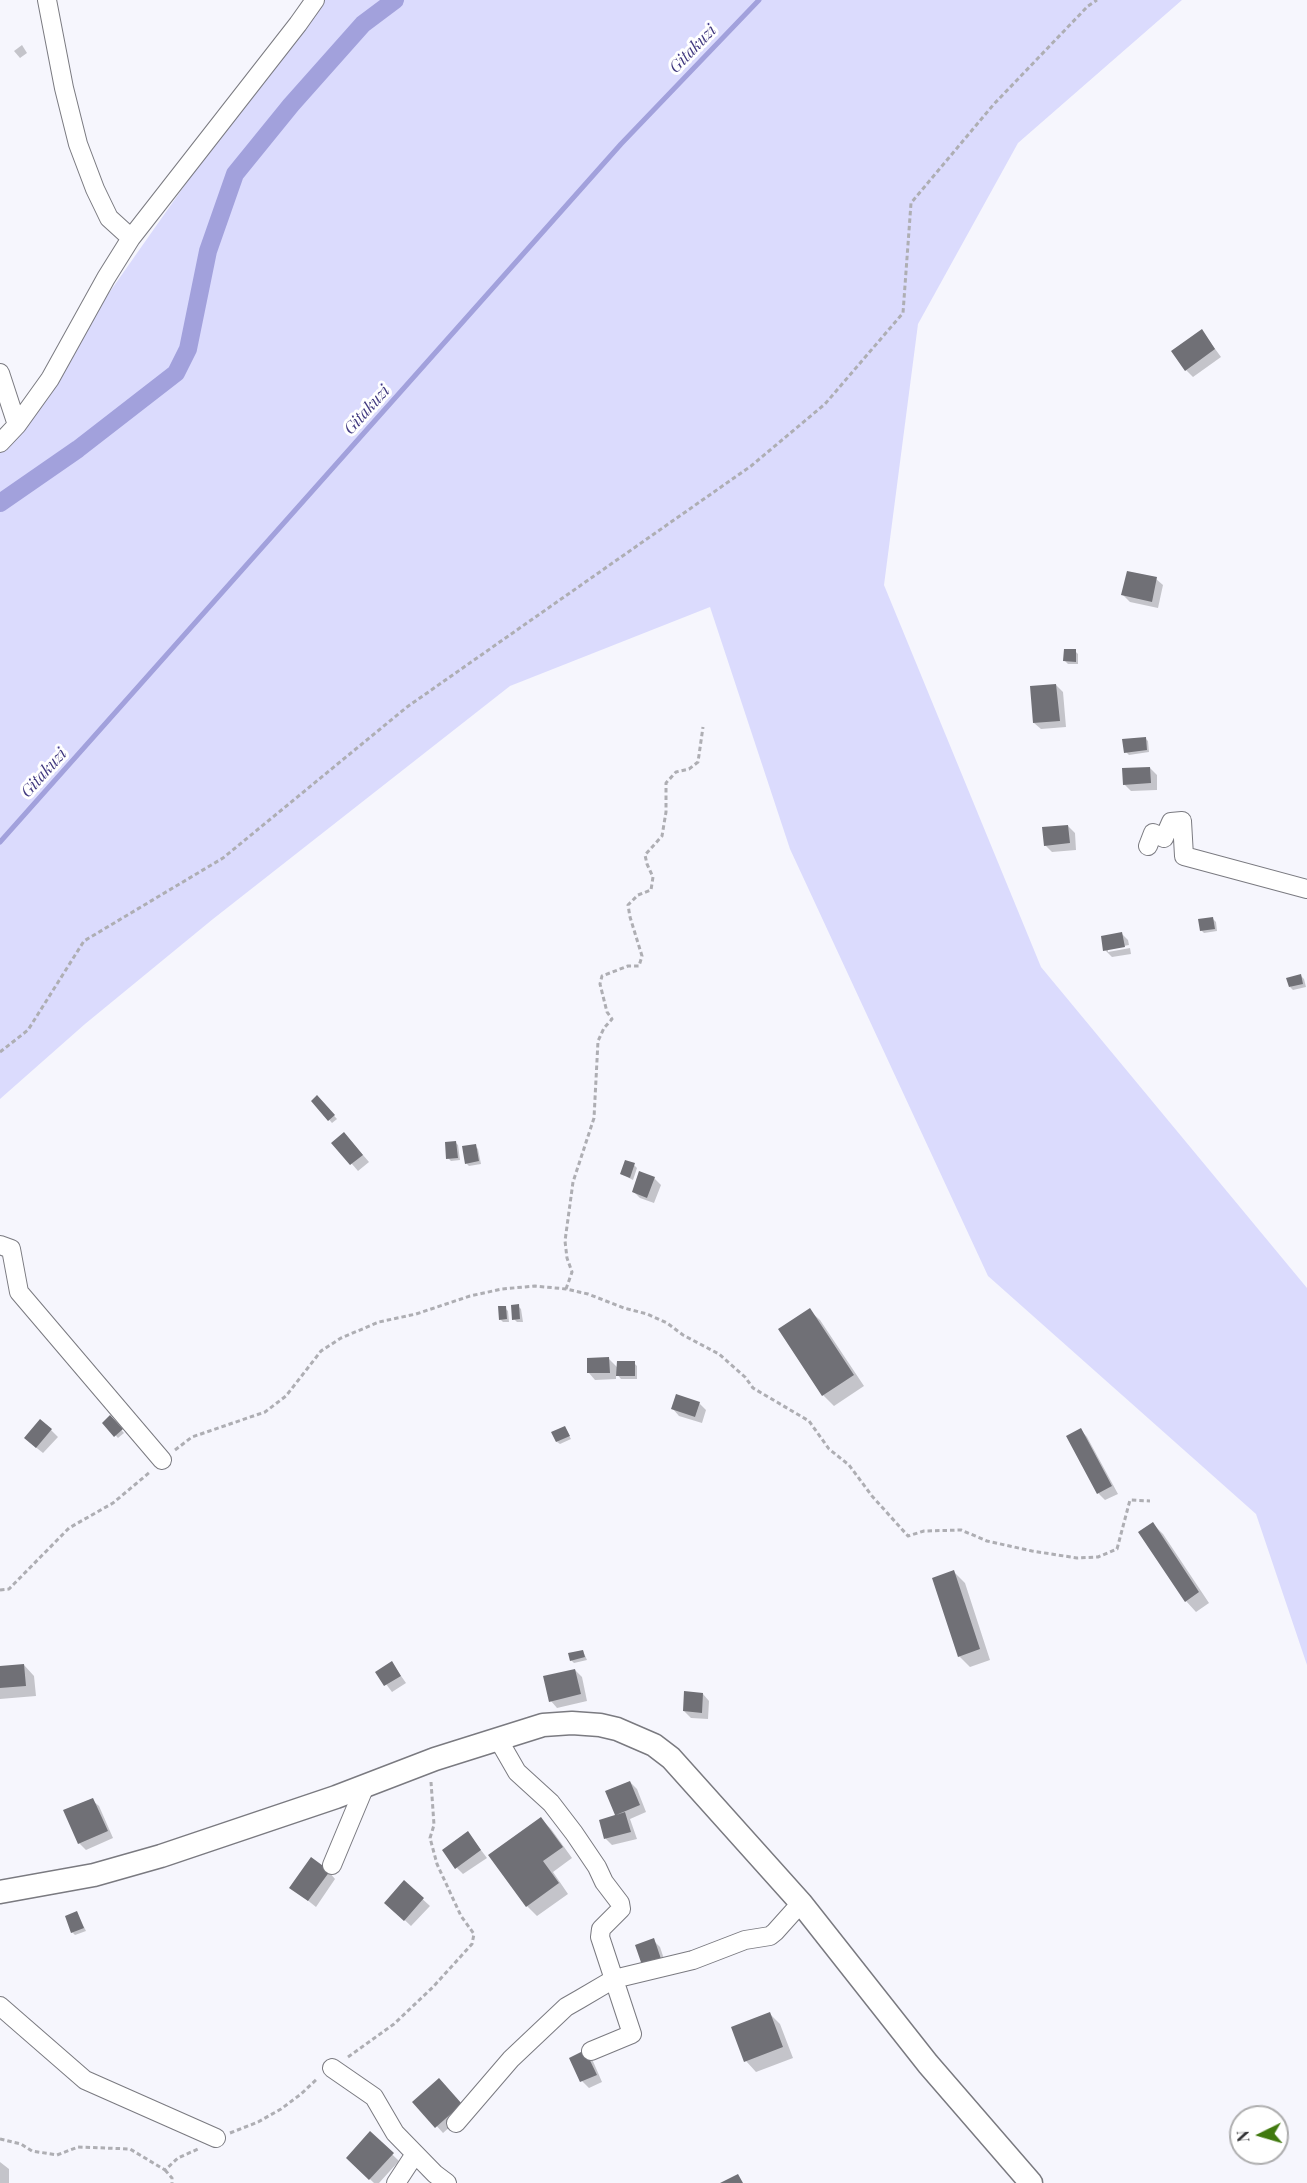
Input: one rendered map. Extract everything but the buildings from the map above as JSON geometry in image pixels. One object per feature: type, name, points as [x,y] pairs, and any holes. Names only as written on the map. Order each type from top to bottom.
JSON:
[{"type":"main road","points":[[0,1892],[94,1875],[161,1856],[365,1786],[424,1763],[543,1725],[572,1723],[608,1727],[636,1736],[671,1758],[801,1904],[928,2064],[1031,2183]]},
{"type":"street","points":[[47,0],[64,88],[78,144],[109,218],[131,238]]},
{"type":"street","points":[[0,443],[17,425],[50,379],[131,238],[315,0]]},
{"type":"street","points":[[0,373],[17,425]]},
{"type":"street","points":[[1148,846],[1153,833],[1164,838],[1171,822],[1182,821],[1184,856],[1307,889]]},
{"type":"street","points":[[0,1245],[11,1249],[19,1292],[162,1460]]},
{"type":"street","points":[[498,1739],[517,1772],[551,1803],[574,1833],[597,1867],[604,1882],[620,1903],[621,1909],[599,1933],[632,2034],[591,2051]]},
{"type":"street","points":[[332,1865],[365,1786]]},
{"type":"street","points":[[456,2123],[511,2059],[566,2007],[614,1980],[693,1960],[745,1940],[770,1936],[801,1904]]},
{"type":"street","points":[[0,2006],[85,2080],[216,2138]]},
{"type":"street","points":[[332,2068],[374,2097],[395,2133],[447,2183]]},
{"type":"street","points":[[396,2183],[415,2154]]},
{"type":"path","points":[[0,1052],[28,1030],[84,941],[223,858],[407,707],[751,466],[825,404],[903,313],[911,203],[994,104],[1088,6],[1097,0]]},
{"type":"path","points":[[566,1289],[572,1272],[565,1242],[573,1182],[594,1118],[598,1041],[604,1028],[612,1019],[607,1012],[600,984],[602,976],[628,966],[639,966],[642,956],[628,905],[638,895],[651,890],[653,877],[646,864],[645,855],[662,836],[666,812],[666,783],[676,772],[689,769],[698,762],[703,727]]},
{"type":"path","points":[[0,1590],[9,1589],[69,1528],[113,1503],[192,1437],[265,1412],[286,1396],[321,1352],[341,1338],[379,1322],[416,1314],[470,1296],[502,1289],[535,1286],[588,1294],[647,1314],[667,1323],[683,1335],[719,1354],[745,1377],[753,1388],[809,1421],[829,1449],[849,1465],[872,1496],[909,1536],[924,1531],[961,1530],[987,1541],[1032,1551],[1077,1558],[1098,1557],[1117,1549],[1130,1500],[1150,1502]]},
{"type":"path","points":[[165,2170],[178,2158],[216,2138],[258,2122],[281,2109],[332,2068],[394,2024],[433,1987],[472,1944],[474,1934],[461,1916],[434,1855],[430,1838],[434,1825],[434,1801],[430,1778],[424,1763]]},
{"type":"path","points":[[0,2139],[21,2144],[32,2151],[57,2155],[78,2147],[130,2149],[165,2170],[172,2178],[172,2183]]},
{"type":"shaded area","points":[[325,0],[1182,0],[1018,143],[918,324],[884,585],[1041,967],[1307,1288],[1307,1665],[1256,1514],[988,1276],[790,849],[710,607],[510,686],[213,919],[85,1024],[0,1099],[0,452],[24,428],[104,300],[244,101]]},
{"type":"waterway","points":[[0,503],[78,449],[176,373],[188,349],[208,251],[235,174],[291,105],[363,24],[395,0]]},
{"type":"waterway","name":"Gitakuzi","points":[[0,842],[621,144],[759,0]]}]
